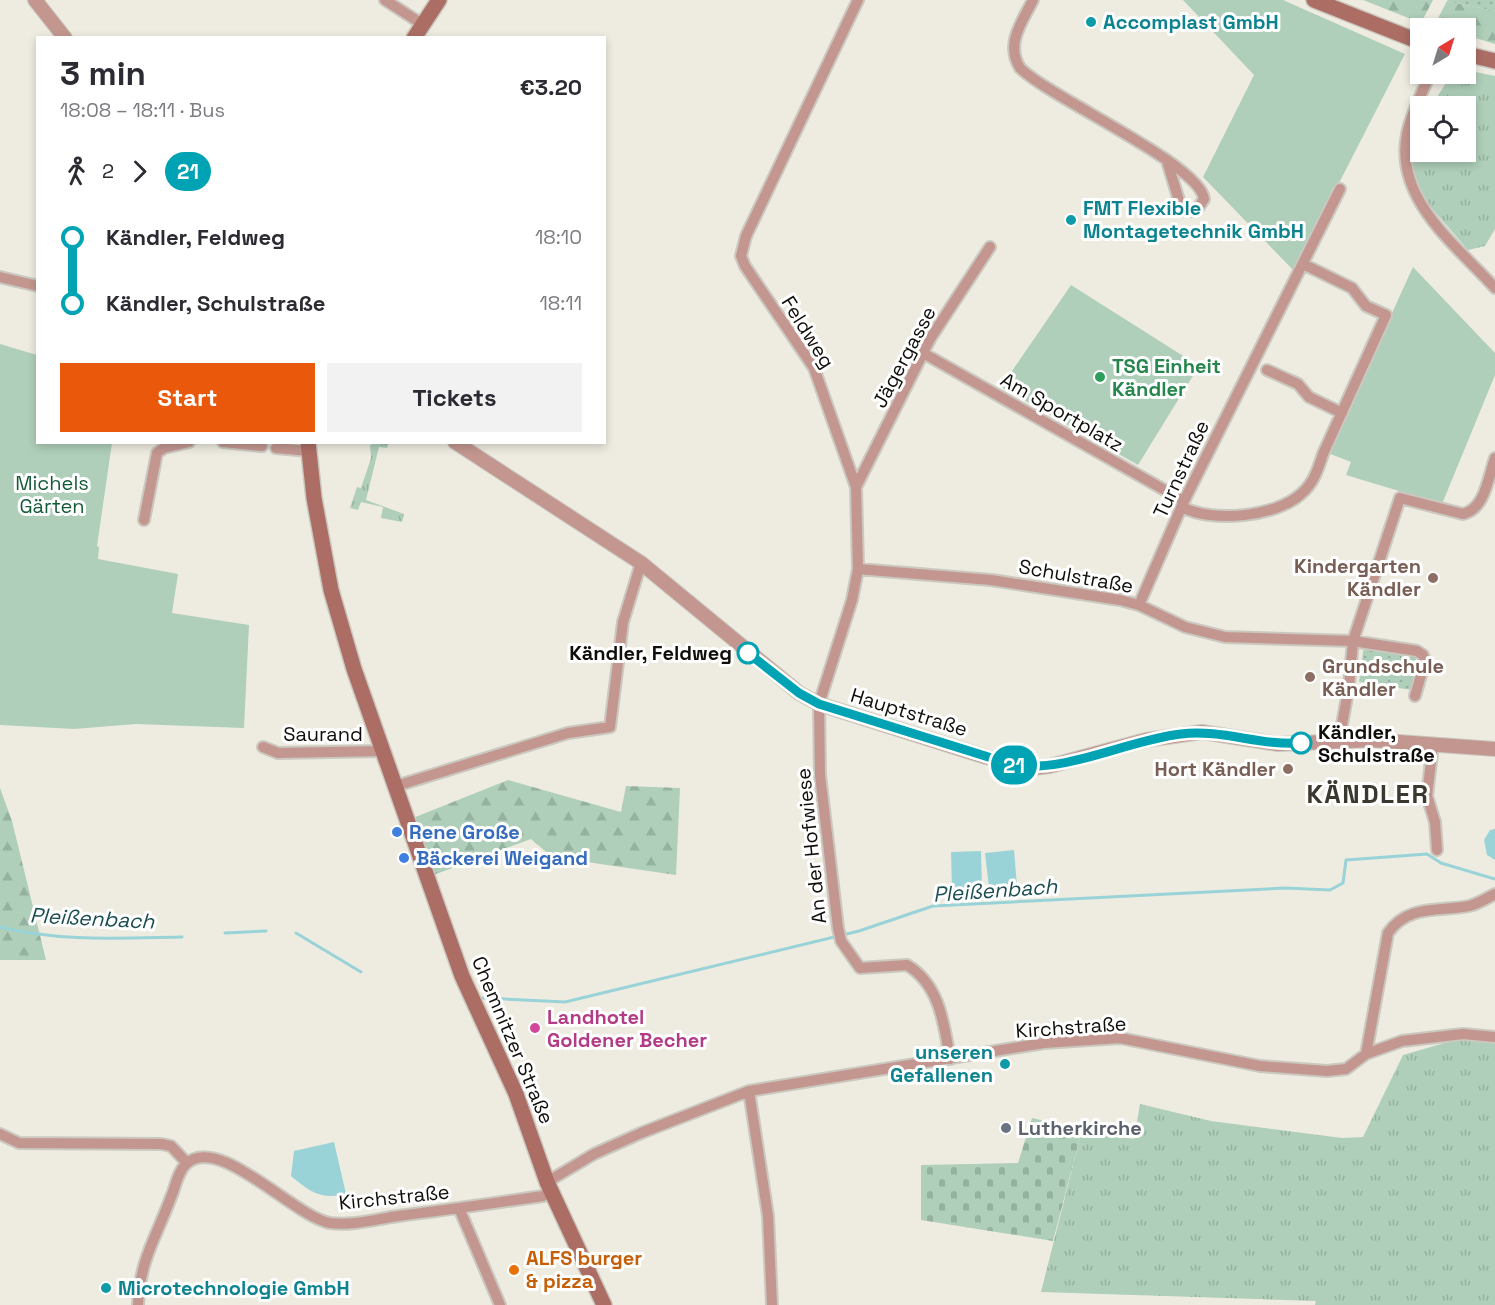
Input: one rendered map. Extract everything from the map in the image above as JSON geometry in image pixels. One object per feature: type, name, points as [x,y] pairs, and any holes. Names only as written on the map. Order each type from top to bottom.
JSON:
[{"type":"main road","points":[[415,36],[439,0]]},
{"type":"main road","points":[[1314,0],[1410,38]]},
{"type":"main road","points":[[1476,56],[1495,61]]},
{"type":"main road","name":"Chemnitzer Straße","points":[[309,447],[314,498],[331,590],[354,669],[462,976],[516,1094],[549,1187],[604,1305]]},
{"type":"street","points":[[35,0],[63,36]]},
{"type":"street","points":[[385,0],[422,24]]},
{"type":"street","name":"Feldweg","points":[[819,704],[852,600],[858,569],[856,486],[814,368],[752,278],[741,256],[746,236],[858,0]]},
{"type":"street","points":[[1033,0],[1013,45],[1015,59],[1020,68],[1167,161],[1203,192],[1203,202],[1196,211],[1186,211],[1181,207],[1167,161]]},
{"type":"street","points":[[1426,84],[1407,134],[1404,156],[1408,180],[1413,193],[1432,218],[1495,288]]},
{"type":"street","name":"Turnstraße","points":[[1138,605],[1183,504],[1340,189]]},
{"type":"street","name":"Jägergasse","points":[[856,486],[923,353],[990,247]]},
{"type":"street","points":[[1267,370],[1298,384],[1310,397],[1342,413],[1386,315],[1366,306],[1352,288],[1303,264]]},
{"type":"street","points":[[0,277],[36,286]]},
{"type":"street","name":"Am Sportplatz","points":[[923,353],[1183,504],[1196,514],[1208,516],[1274,509],[1301,494],[1315,476],[1342,413]]},
{"type":"street","points":[[144,520],[157,453],[183,444]]},
{"type":"street","points":[[242,444],[262,446]]},
{"type":"street","name":"Hauptstraße","points":[[458,444],[641,563],[776,676],[819,704],[986,757],[1033,768],[1050,766],[1146,740],[1180,734],[1217,733],[1278,744],[1371,740],[1495,749]]},
{"type":"street","name":"Chemnitzer Straße","points":[[276,448],[309,447]]},
{"type":"street","points":[[1339,741],[1349,686],[1353,641],[1400,498],[1462,514],[1471,513],[1479,506],[1495,458]]},
{"type":"street","points":[[396,786],[568,733],[610,727],[623,622],[641,563]]},
{"type":"street","name":"Schulstraße","points":[[858,569],[991,580],[1138,605],[1185,627],[1225,637],[1353,641],[1417,651],[1423,655],[1425,661],[1415,696]]},
{"type":"street","name":"An der Hofwiese","points":[[819,704],[820,775],[838,928],[842,941],[860,968],[907,965],[923,979],[938,1001],[950,1059]]},
{"type":"street","points":[[1432,744],[1426,796],[1435,822],[1437,850]]},
{"type":"street","name":"Saurand","points":[[263,747],[278,753],[384,752]]},
{"type":"street","points":[[1366,1054],[1388,933],[1396,922],[1418,911],[1471,905],[1495,894]]},
{"type":"street","name":"Kirchstraße","points":[[187,1163],[200,1157],[218,1159],[241,1170],[310,1215],[329,1223],[350,1223],[543,1196],[549,1187],[594,1154],[641,1132],[749,1091],[1044,1044],[1120,1038],[1295,1070],[1346,1069],[1366,1054],[1402,1041],[1463,1034],[1495,1037]]},
{"type":"street","points":[[749,1091],[769,1225],[772,1305]]},
{"type":"street","points":[[0,1134],[27,1143],[161,1144],[171,1146],[187,1163],[179,1174],[147,1253],[141,1274],[138,1305]]},
{"type":"street","points":[[459,1208],[500,1305]]},
{"type":"green space","points":[[1183,0],[1283,0],[1405,54],[1294,271],[1203,177],[1254,75]]},
{"type":"green space","points":[[1363,0],[1433,0],[1424,18],[1410,19]]},
{"type":"green space","points":[[1495,0],[1495,11],[1447,1]]},
{"type":"green space","points":[[1447,1],[1495,11],[1495,44],[1476,38],[1476,18],[1438,18]]},
{"type":"green space","points":[[1476,72],[1495,76],[1495,229],[1485,246],[1468,250],[1422,197],[1413,162],[1476,162],[1476,96],[1438,96],[1445,84],[1476,84]]},
{"type":"green space","points":[[1413,267],[1495,353],[1495,375],[1442,504],[1346,475],[1351,462],[1328,453]]},
{"type":"green space","name":"TSG Einheit Kändler","points":[[1071,285],[1199,366],[1138,465],[1001,387]]},
{"type":"green space","name":"Michels Gärten","points":[[0,344],[36,355],[36,444],[112,444],[97,546],[99,547],[98,559],[178,574],[172,613],[249,625],[244,728],[136,724],[74,729],[0,725]]},
{"type":"green space","points":[[389,444],[387,448],[379,447],[366,500],[404,514],[402,522],[381,518],[383,507],[361,502],[358,510],[350,508],[357,487],[361,488],[371,458],[370,445]]},
{"type":"green space","points":[[1364,645],[1417,654],[1412,690],[1359,682]]},
{"type":"green space","points":[[508,780],[621,812],[626,786],[680,788],[676,875],[552,857],[531,839],[428,877],[408,820]]},
{"type":"green space","points":[[0,788],[12,821],[46,960],[0,960]]},
{"type":"green space","points":[[1462,1038],[1495,1043],[1495,1305],[1315,1305],[1316,1301],[1041,1292],[1082,1130],[1134,1139],[1140,1104],[1211,1121],[1342,1138],[1363,1137],[1403,1055]]},
{"type":"green space","points":[[1032,1118],[1082,1130],[1053,1241],[921,1220],[921,1165],[1018,1163]]},
{"type":"water","points":[[1495,829],[1495,860],[1487,855],[1484,840],[1490,830]]},
{"type":"water","points":[[1014,850],[1017,886],[989,888],[985,853]]},
{"type":"water","points":[[981,851],[982,890],[952,891],[951,852]]},
{"type":"water","points":[[334,1142],[346,1194],[330,1196],[316,1193],[291,1176],[294,1151]]},
{"type":"waterway","name":"Pleißenbach","points":[[482,998],[565,1002],[859,931],[933,906],[1285,888],[1330,890],[1343,883],[1346,860],[1427,854],[1441,863],[1495,879]]},
{"type":"waterway","name":"Pleißenbach","points":[[0,927],[67,937],[182,937]]},
{"type":"waterway","name":"Pleißenbach","points":[[225,933],[266,931]]},
{"type":"waterway","name":"Pleißenbach","points":[[296,933],[361,972]]},
{"type":"bus line","name":"21","points":[[748,653],[799,693],[819,704],[1014,765],[1033,768],[1050,766],[1146,740],[1202,732],[1269,743],[1301,743]]},
{"type":"place","name":"Accomplast GmbH","points":[[1091,22]]},
{"type":"place","name":"FMT Flexible Montagetechnik GmbH","points":[[1071,220]]},
{"type":"place","name":"TSG Einheit Kändler","points":[[1100,377]]},
{"type":"place","name":"Kindergarten Kändler","points":[[1433,578]]},
{"type":"place","name":"Kändler, Feldweg","points":[[748,653]]},
{"type":"place","name":"Grundschule Kändler","points":[[1310,677]]},
{"type":"place","name":"Kändler, Schulstraße","points":[[1301,743]]},
{"type":"place","name":"Hort Kändler","points":[[1288,769]]},
{"type":"place","name":"Rene Große","points":[[397,832]]},
{"type":"place","name":"Bäckerei Weigand","points":[[404,858]]},
{"type":"place","name":"Landhotel Goldener Becher","points":[[535,1028]]},
{"type":"place","name":"unseren Gefallenen","points":[[1005,1064]]},
{"type":"place","name":"Lutherkirche","points":[[1006,1128]]},
{"type":"place","name":"ALFS burger & pizza","points":[[514,1270]]},
{"type":"place","name":"Microtechnologie GmbH","points":[[106,1288]]},
{"type":"district","name":"KÄNDLER","points":[[1368,794]]}]
